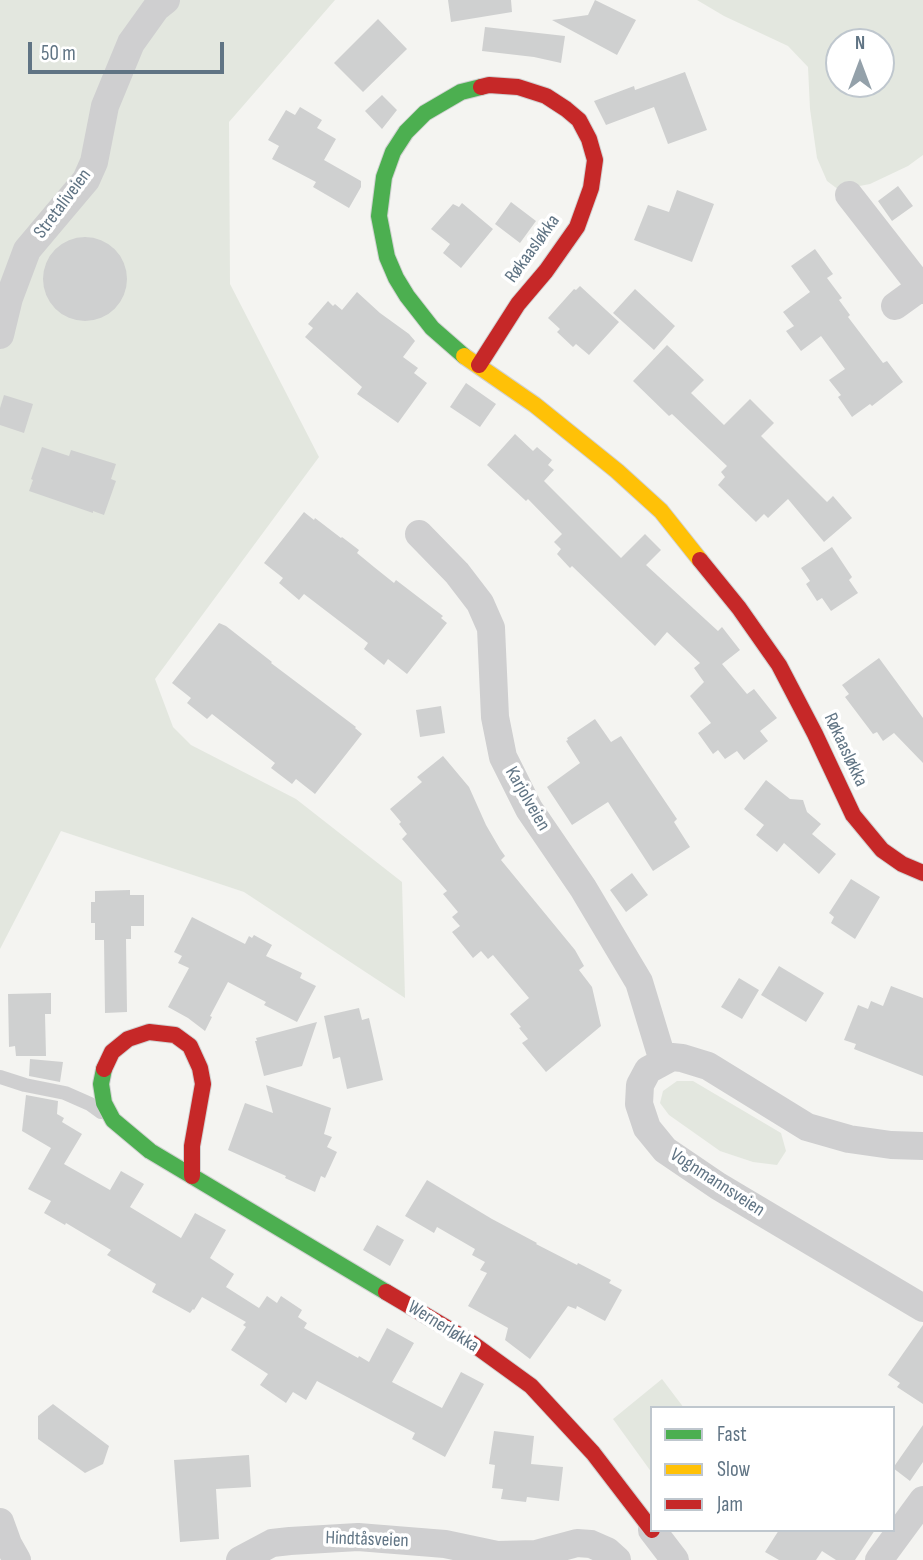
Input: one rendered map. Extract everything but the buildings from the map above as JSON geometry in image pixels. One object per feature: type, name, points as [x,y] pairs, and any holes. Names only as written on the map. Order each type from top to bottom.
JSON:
[{"type":"street","name":"Stretaliveien","points":[[0,335],[9,298],[27,250],[86,180],[94,162],[105,106],[131,43],[156,8],[166,0]]},
{"type":"street","name":"Røkaasløkka","points":[[480,365],[519,304],[577,227],[592,188],[595,160],[589,139],[579,120],[546,96],[518,87],[489,85],[461,92],[425,113],[406,132],[393,152],[384,177],[379,216],[387,257],[396,278],[432,328],[463,355],[535,405],[617,471],[660,511],[739,608],[779,665],[853,815],[882,850],[902,864],[923,873]]},
{"type":"street","points":[[849,195],[922,288],[895,306]]},
{"type":"street","name":"Karjolveien","points":[[419,534],[457,573],[480,603],[491,628],[495,717],[503,757],[529,809],[583,888],[639,982],[663,1061]]},
{"type":"street","points":[[113,1120],[104,1103],[102,1084],[103,1070],[112,1052],[128,1040],[149,1032],[174,1035],[190,1046],[200,1068],[203,1084],[192,1146],[192,1176]]},
{"type":"street","points":[[663,1061],[672,1057],[682,1058],[708,1066],[807,1127],[849,1139],[923,1146]]},
{"type":"street","name":"Vognmannsveien","points":[[663,1061],[648,1070],[640,1085],[639,1104],[648,1128],[665,1150],[718,1186],[923,1308]]},
{"type":"street","name":"Wernerløkka","points":[[113,1120],[150,1152],[469,1341],[531,1386],[593,1453],[650,1527]]},
{"type":"street","points":[[879,1560],[923,1500]]},
{"type":"street","points":[[0,1522],[17,1560]]},
{"type":"street","name":"Wernerløkka","points":[[654,1532],[675,1560]]},
{"type":"street","name":"Hindtåsveien","points":[[240,1560],[272,1543],[358,1537],[445,1544],[501,1558],[536,1554],[577,1543],[591,1544],[617,1560]]},
{"type":"lane","points":[[0,1077],[65,1093],[90,1104],[113,1120]]},
{"type":"shaded area","points":[[0,0],[335,0],[229,122],[230,284],[319,457],[155,679],[173,727],[191,745],[296,799],[402,882],[405,998],[244,892],[61,831],[0,949]]},
{"type":"shaded area","points":[[697,0],[923,0],[923,155],[908,166],[870,184],[839,190],[827,181],[817,158],[810,109],[808,67],[788,46]]},
{"type":"shaded area","points":[[677,1081],[693,1081],[781,1133],[786,1151],[777,1165],[753,1162],[720,1151],[669,1115],[660,1103],[663,1091]]},
{"type":"shaded area","points":[[662,1379],[682,1406],[650,1406],[650,1470],[613,1419]]},
{"type":"traffic: fast","points":[[464,356],[432,328],[396,278],[387,257],[379,216],[384,177],[393,152],[406,132],[425,113],[461,92],[481,87]]},
{"type":"traffic: fast","points":[[104,1069],[101,1084],[104,1103],[113,1120],[150,1151],[386,1292]]},
{"type":"traffic: slow","points":[[464,356],[535,405],[617,471],[661,511],[700,560]]},
{"type":"traffic: jam","points":[[479,365],[518,304],[546,271],[577,227],[591,188],[595,160],[589,139],[579,120],[546,96],[518,87],[481,87]]},
{"type":"traffic: jam","points":[[700,560],[739,608],[779,665],[853,815],[882,850],[902,864],[923,873]]},
{"type":"traffic: jam","points":[[104,1069],[112,1052],[128,1039],[149,1032],[175,1035],[190,1046],[200,1068],[203,1084],[192,1146],[192,1176]]},
{"type":"traffic: jam","points":[[386,1292],[469,1341],[531,1386],[593,1453],[650,1527]]}]
